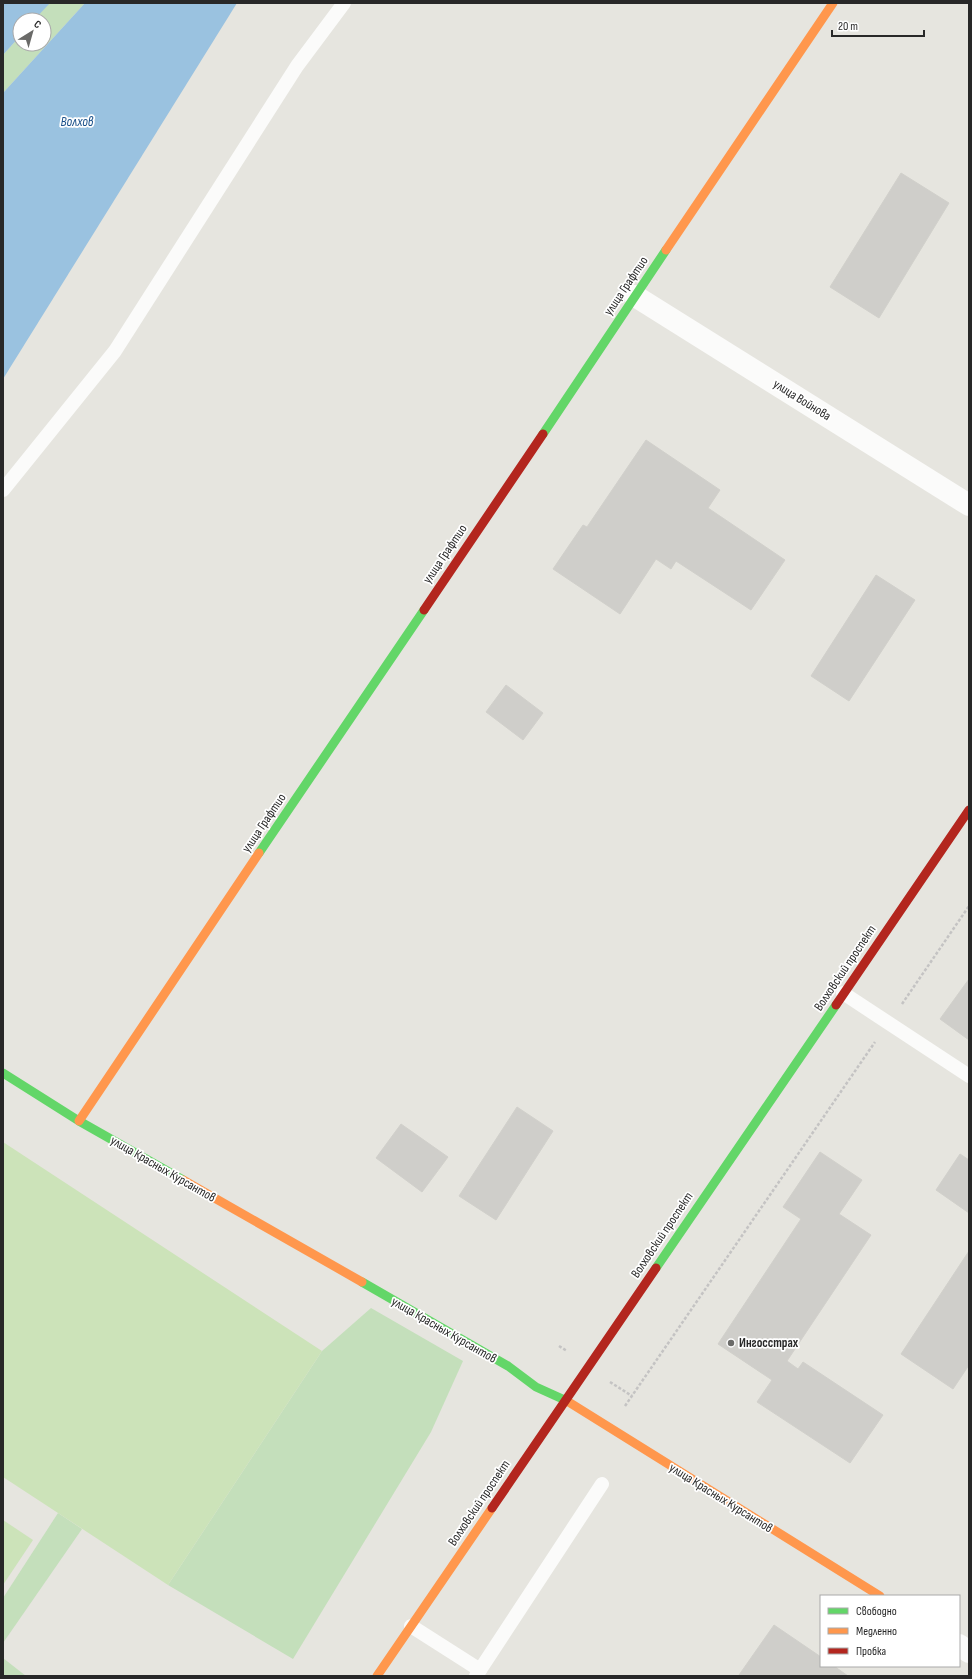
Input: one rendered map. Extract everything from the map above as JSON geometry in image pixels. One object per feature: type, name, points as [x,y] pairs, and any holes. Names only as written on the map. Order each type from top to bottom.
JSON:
[{"type":"street","name":"улица Графтио","points":[[79,1121],[834,3]]},
{"type":"street","name":"улица Войнова","points":[[635,296],[969,505]]},
{"type":"street","name":"Волховский проспект","points":[[377,1676],[969,810]]},
{"type":"street","name":"улица Красных Курсантов","points":[[3,1073],[79,1121],[508,1366],[536,1387],[565,1400],[878,1595]]},
{"type":"street","points":[[960,1646],[969,1652]]},
{"type":"lane","points":[[3,490],[115,351],[297,66],[344,3]]},
{"type":"lane","points":[[844,993],[969,1076]]},
{"type":"lane","points":[[411,1626],[478,1673],[602,1484]]},
{"type":"path","points":[[609,1428],[969,906]]},
{"type":"green space","points":[[49,3],[85,3],[52,39],[52,12],[41,12]]},
{"type":"green space","points":[[12,45],[12,52],[40,52],[3,93],[3,55]]},
{"type":"green space","points":[[3,1142],[322,1351],[168,1585],[3,1477]]},
{"type":"green space","points":[[371,1308],[463,1361],[431,1432],[293,1659],[168,1585],[322,1351]]},
{"type":"green space","points":[[58,1513],[82,1529],[3,1643],[3,1598]]},
{"type":"green space","points":[[3,1520],[33,1540],[3,1585]]},
{"type":"green space","points":[[3,1658],[26,1676],[3,1676]]},
{"type":"water","points":[[3,3],[50,3],[42,12],[12,12],[12,45],[3,55]]},
{"type":"water","name":"Волхов","points":[[85,3],[237,3],[3,379],[3,93],[40,52],[52,52],[52,39]]},
{"type":"building","points":[[901,173],[949,203],[879,318],[830,287]]},
{"type":"building","points":[[646,440],[720,490],[708,508],[785,560],[751,610],[676,561],[671,569],[656,559],[620,614],[553,569],[583,525],[587,527]]},
{"type":"building","points":[[876,575],[915,600],[849,701],[811,676]]},
{"type":"building","points":[[506,685],[543,713],[523,740],[486,712]]},
{"type":"building","points":[[969,979],[969,1040],[940,1019]]},
{"type":"building","points":[[517,1107],[553,1131],[496,1220],[459,1196]]},
{"type":"building","points":[[401,1124],[448,1157],[422,1192],[376,1158]]},
{"type":"building","points":[[820,1152],[862,1180],[839,1214],[871,1235],[787,1361],[798,1369],[803,1362],[883,1415],[850,1463],[757,1402],[772,1380],[718,1344],[801,1219],[783,1207]]},
{"type":"building","points":[[960,1154],[969,1160],[969,1213],[936,1190]]},
{"type":"building","points":[[969,1251],[969,1365],[953,1389],[901,1354]]},
{"type":"building","points":[[774,1625],[820,1656],[820,1667],[835,1667],[848,1676],[739,1675]]},
{"type":"traffic: fast","points":[[543,434],[666,250]]},
{"type":"traffic: fast","points":[[259,853],[424,610]]},
{"type":"traffic: fast","points":[[656,1268],[836,1005]]},
{"type":"traffic: fast","points":[[3,1073],[79,1121],[183,1180]]},
{"type":"traffic: fast","points":[[362,1282],[508,1366],[536,1387],[567,1401]]},
{"type":"traffic: slow","points":[[666,250],[833,3]]},
{"type":"traffic: slow","points":[[79,1121],[259,853]]},
{"type":"traffic: slow","points":[[183,1180],[362,1282]]},
{"type":"traffic: slow","points":[[567,1401],[878,1595]]},
{"type":"traffic: slow","points":[[377,1676],[492,1508]]},
{"type":"traffic: jam","points":[[424,610],[543,434]]},
{"type":"traffic: jam","points":[[836,1005],[969,810]]},
{"type":"traffic: jam","points":[[492,1508],[656,1268]]},
{"type":"place","name":"Ингосстрах","points":[[731,1343]]}]
